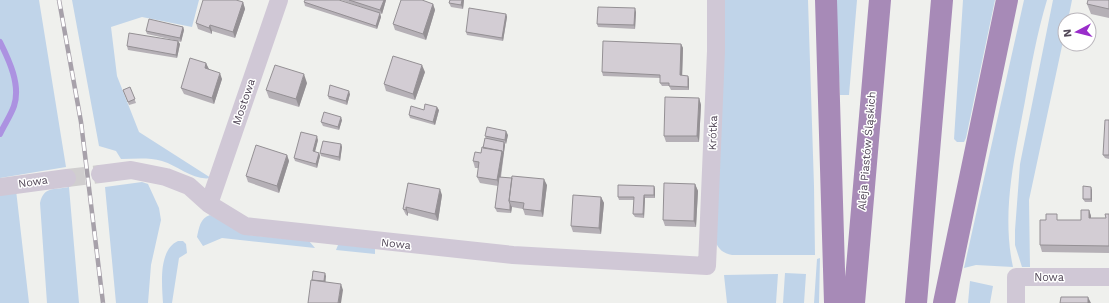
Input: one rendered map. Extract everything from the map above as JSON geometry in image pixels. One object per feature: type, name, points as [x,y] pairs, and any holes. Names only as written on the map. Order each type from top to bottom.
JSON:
[{"type":"highway","points":[[826,0],[835,303]]},
{"type":"highway","name":"Aleja Piastów Śląskich","points":[[854,303],[880,0]]},
{"type":"highway","points":[[916,303],[942,0]]},
{"type":"highway","points":[[944,303],[1007,0]]},
{"type":"street","name":"Mostowa","points":[[209,204],[279,0]]},
{"type":"street","name":"Krótka","points":[[707,266],[716,51],[716,0]]},
{"type":"street","name":"Nowa","points":[[100,174],[131,170],[166,177],[189,186],[209,204],[245,226],[513,255],[707,266]]},
{"type":"street","name":"Nowa","points":[[0,187],[67,178]]},
{"type":"street","name":"Nowa","points":[[1016,303],[1016,277],[1109,278]]},
{"type":"shaded area","points":[[0,0],[39,0],[66,167],[0,178]]},
{"type":"shaded area","points":[[72,0],[199,0],[192,27],[142,17],[111,27],[117,76],[139,132],[211,178],[192,175],[162,161],[146,159],[121,159],[116,151],[99,146]]},
{"type":"shaded area","points":[[724,0],[808,0],[815,255],[732,255],[722,251],[715,241]]},
{"type":"shaded area","points":[[835,0],[857,0],[849,95],[840,95]]},
{"type":"shaded area","points":[[963,0],[995,0],[966,138],[964,142],[957,142],[954,139]]},
{"type":"shaded area","points":[[1024,0],[1047,0],[1032,63],[1017,142],[1011,184],[1008,225],[1013,267],[976,265],[964,268]]},
{"type":"shaded area","points":[[1053,0],[1072,0],[1070,12],[1057,12],[1057,52],[1061,52],[1029,200],[1030,267],[1022,267],[1015,245],[1020,164]]},
{"type":"shaded area","points":[[142,182],[148,184],[159,208],[161,220],[151,265],[148,303],[116,303],[105,187]]},
{"type":"shaded area","points":[[69,187],[79,303],[47,303],[40,203],[47,191]]},
{"type":"shaded area","points":[[16,190],[29,303],[0,303],[0,194]]},
{"type":"shaded area","points":[[210,215],[249,235],[309,241],[315,248],[222,238],[203,246],[197,237],[198,230],[204,218]]},
{"type":"shaded area","points":[[178,241],[183,241],[186,244],[187,253],[179,258],[172,303],[163,303],[162,278],[164,260],[167,252]]},
{"type":"shaded area","points":[[343,244],[372,247],[375,249],[375,254],[336,250],[338,245]]},
{"type":"shaded area","points":[[820,258],[819,303],[814,303],[817,259]]},
{"type":"shaded area","points":[[785,273],[806,274],[804,303],[783,303]]},
{"type":"shaded area","points":[[778,274],[776,303],[727,303],[724,275]]},
{"type":"shaded area","points":[[970,281],[993,286],[990,303],[968,303]]},
{"type":"building","points":[[203,0],[236,0],[243,2],[233,32],[210,25],[209,28],[196,23]]},
{"type":"building","points":[[305,0],[339,0],[380,13],[376,26],[304,2]]},
{"type":"building","points":[[349,0],[384,0],[380,10]]},
{"type":"building","points":[[401,0],[422,0],[433,4],[423,34],[393,24]]},
{"type":"building","points":[[450,0],[462,0],[461,5],[449,3]]},
{"type":"building","points":[[1088,0],[1109,0],[1109,9],[1087,4]]},
{"type":"building","points":[[598,7],[635,8],[634,25],[597,24]]},
{"type":"building","points":[[469,8],[506,14],[502,38],[466,32]]},
{"type":"building","points":[[149,19],[183,27],[180,38],[146,31]]},
{"type":"building","points":[[129,33],[178,41],[176,55],[127,46]]},
{"type":"building","points":[[603,41],[681,44],[680,75],[688,76],[688,87],[669,86],[669,83],[660,83],[660,75],[602,72]]},
{"type":"building","points":[[393,56],[422,65],[413,94],[384,84]]},
{"type":"building","points":[[190,58],[206,63],[205,68],[220,73],[212,98],[181,88]]},
{"type":"building","points":[[275,65],[304,74],[296,99],[266,90]]},
{"type":"building","points":[[330,85],[349,91],[346,101],[328,96]]},
{"type":"building","points":[[130,87],[135,99],[128,102],[123,90]]},
{"type":"building","points":[[665,97],[699,98],[697,136],[664,136]]},
{"type":"building","points":[[425,104],[437,107],[433,122],[409,115],[411,106],[424,110]]},
{"type":"building","points":[[324,112],[341,117],[338,127],[321,122]]},
{"type":"building","points":[[1105,120],[1109,120],[1109,155],[1103,155]]},
{"type":"building","points":[[487,127],[506,131],[505,140],[485,136]]},
{"type":"building","points":[[301,132],[317,136],[313,151],[319,153],[316,164],[294,158]]},
{"type":"building","points":[[485,138],[504,142],[503,154],[502,151],[483,148]]},
{"type":"building","points":[[323,141],[341,144],[339,157],[320,153]]},
{"type":"building","points":[[256,145],[287,155],[277,186],[246,176]]},
{"type":"building","points":[[482,147],[502,151],[497,180],[477,177],[479,162],[473,161],[475,152],[481,153]]},
{"type":"building","points":[[512,176],[544,179],[541,211],[523,209],[524,203],[509,201]]},
{"type":"building","points":[[499,177],[512,178],[509,201],[510,210],[495,208]]},
{"type":"building","points":[[408,183],[440,189],[435,214],[406,207],[406,210],[403,209]]},
{"type":"building","points":[[664,183],[695,184],[694,221],[663,220]]},
{"type":"building","points":[[618,185],[654,186],[654,195],[644,195],[643,214],[633,214],[634,197],[618,197]]},
{"type":"building","points":[[1083,186],[1091,187],[1091,199],[1083,199]]},
{"type":"building","points":[[573,195],[601,197],[599,228],[571,226]]},
{"type":"building","points":[[1081,210],[1089,210],[1089,218],[1106,218],[1105,214],[1109,214],[1109,246],[1040,245],[1040,220],[1046,220],[1046,214],[1057,214],[1057,220],[1081,220]]},
{"type":"building","points":[[313,271],[325,273],[324,281],[312,280]]},
{"type":"building","points":[[311,280],[341,284],[338,303],[308,303]]},
{"type":"building","points":[[1061,297],[1088,297],[1088,303],[1060,303]]},
{"type":"waterway","points":[[0,42],[13,73],[16,90],[14,106],[0,134]]},
{"type":"tunnel","points":[[67,178],[100,174]]},
{"type":"railway","points":[[59,0],[81,122],[103,303]]}]
